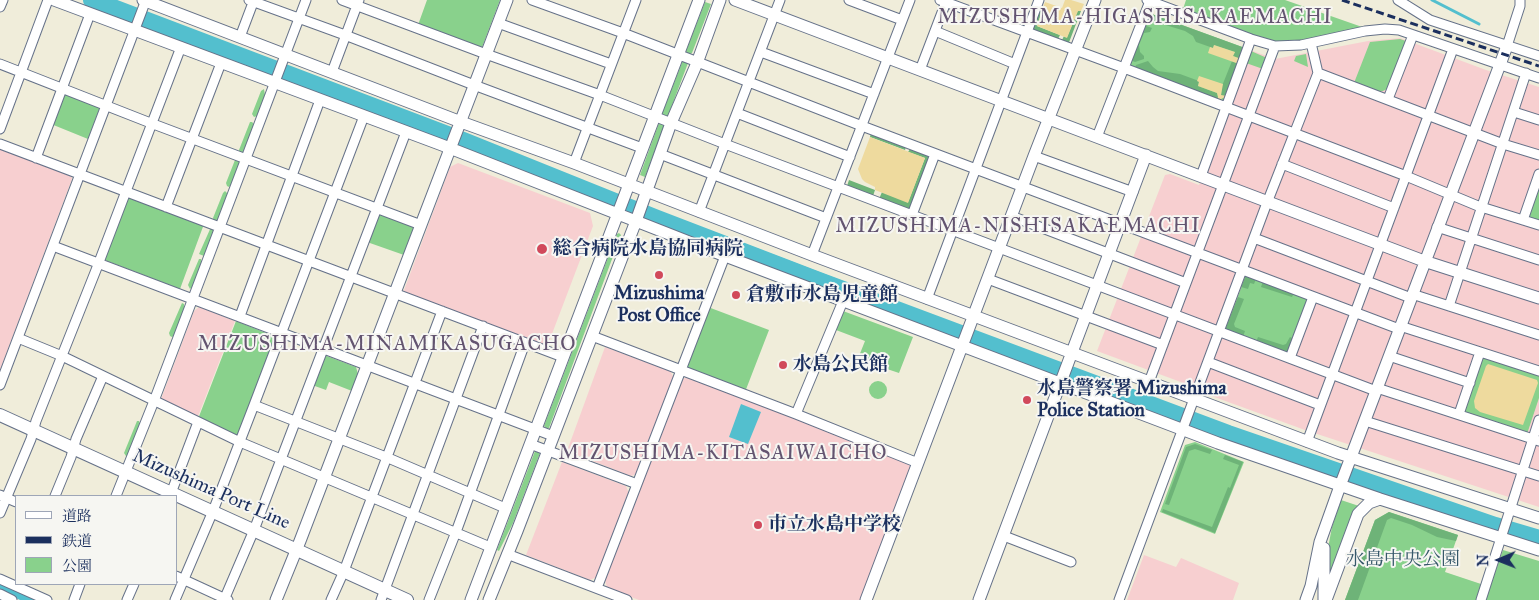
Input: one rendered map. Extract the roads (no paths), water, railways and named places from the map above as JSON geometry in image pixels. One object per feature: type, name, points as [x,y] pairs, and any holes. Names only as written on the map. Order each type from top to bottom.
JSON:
[{"type":"main road","name":"Mizushima Port Line","points":[[0,415],[171,494]]},
{"type":"main road","name":"Mizushima Port Line","points":[[178,497],[344,571],[383,595],[407,600]]},
{"type":"street","points":[[0,7],[3,0]]},
{"type":"street","points":[[0,129],[48,0]]},
{"type":"street","points":[[54,0],[90,14],[136,26],[221,63],[276,78],[320,100],[406,132],[456,135],[574,163],[927,299],[972,322],[1073,353],[1149,382],[1192,404],[1307,442],[1349,462],[1508,514],[1539,518]]},
{"type":"street","points":[[116,495],[306,0]]},
{"type":"street","points":[[342,0],[358,3],[486,54],[600,95],[1332,374],[1536,440]]},
{"type":"street","points":[[276,600],[340,439],[507,0]]},
{"type":"street","points":[[532,0],[623,33],[1354,313],[1539,370]]},
{"type":"street","points":[[574,163],[634,0]]},
{"type":"street","points":[[471,600],[699,0]]},
{"type":"street","points":[[489,600],[548,451],[720,0]]},
{"type":"street","points":[[735,0],[1380,244],[1539,298]]},
{"type":"street","points":[[699,212],[780,0]]},
{"type":"street","points":[[849,0],[902,20]]},
{"type":"street","points":[[812,256],[910,0]]},
{"type":"street","points":[[866,600],[1022,186],[1096,0]]},
{"type":"street","points":[[1097,136],[1149,0],[1251,39],[1275,46],[1311,43],[1365,31],[1399,30],[1539,78]]},
{"type":"street","points":[[1398,0],[1430,20],[1539,56]]},
{"type":"street","points":[[1306,600],[1311,586],[1320,542],[1424,260],[1507,46],[1520,6],[1520,0]]},
{"type":"street","points":[[240,37],[252,1],[642,148]]},
{"type":"street","points":[[920,70],[935,31],[943,1],[1124,68],[1482,207],[1539,225]]},
{"type":"street","points":[[927,299],[1037,1]]},
{"type":"street","points":[[0,386],[144,3],[240,37],[284,58],[332,72],[456,135],[638,213],[725,256],[1184,426],[1342,482],[1380,499],[1501,536],[1539,550]]},
{"type":"street","points":[[332,72],[358,3]]},
{"type":"street","points":[[36,158],[90,14]]},
{"type":"street","points":[[498,23],[611,64]]},
{"type":"street","points":[[935,31],[1015,64]]},
{"type":"street","points":[[1388,100],[1413,35]]},
{"type":"street","points":[[1201,176],[1251,39]]},
{"type":"street","points":[[1119,600],[1254,238],[1318,73],[1311,43]]},
{"type":"street","points":[[1149,382],[1275,46]]},
{"type":"street","points":[[0,513],[3,496],[31,439],[181,47]]},
{"type":"street","points":[[1307,442],[1453,48]]},
{"type":"street","points":[[760,52],[874,94]]},
{"type":"street","points":[[166,207],[221,63]]},
{"type":"street","points":[[0,64],[421,225]]},
{"type":"street","points":[[1318,73],[1503,144],[1539,155]]},
{"type":"street","points":[[1449,306],[1526,73]]},
{"type":"street","points":[[240,316],[320,100]]},
{"type":"street","points":[[1514,112],[1539,120]]},
{"type":"street","points":[[737,113],[850,157]]},
{"type":"street","points":[[175,600],[180,578],[213,512],[364,116]]},
{"type":"street","points":[[180,578],[225,600],[254,530],[406,132]]},
{"type":"street","points":[[0,144],[563,357]]},
{"type":"street","points":[[660,154],[826,218]]},
{"type":"street","points":[[912,215],[935,154]]},
{"type":"street","points":[[979,600],[1146,155]]},
{"type":"street","points":[[1034,156],[1133,192]]},
{"type":"street","points":[[1282,164],[1394,208]]},
{"type":"street","points":[[1523,220],[1539,174]]},
{"type":"street","points":[[1011,216],[1186,283]]},
{"type":"street","points":[[1437,227],[1539,260]]},
{"type":"street","points":[[1254,238],[1366,282],[1539,335]]},
{"type":"street","points":[[54,246],[181,296],[193,298],[553,436]]},
{"type":"street","points":[[597,588],[725,256]]},
{"type":"street","points":[[988,279],[1163,345]]},
{"type":"street","points":[[1290,358],[1313,297]]},
{"type":"street","points":[[796,414],[843,301]]},
{"type":"street","points":[[331,600],[344,571],[442,311]]},
{"type":"street","points":[[383,595],[483,326]]},
{"type":"street","points":[[592,336],[918,463]]},
{"type":"street","points":[[18,338],[62,356],[240,442],[490,547]]},
{"type":"street","points":[[430,600],[525,343]]},
{"type":"street","points":[[1460,414],[1480,352]]},
{"type":"street","points":[[1389,356],[1470,383]]},
{"type":"street","points":[[1208,362],[1320,405]]},
{"type":"street","points":[[55,495],[76,439],[103,376]]},
{"type":"street","points":[[254,405],[386,457],[505,508]]},
{"type":"street","points":[[1481,600],[1523,470],[1536,440],[1539,420]]},
{"type":"street","points":[[1365,421],[1539,476]]},
{"type":"street","points":[[171,494],[198,422]]},
{"type":"street","points":[[530,444],[637,484]]},
{"type":"street","points":[[3,496],[15,502]]},
{"type":"street","points":[[1325,600],[1358,514],[1369,503],[1380,499]]},
{"type":"street","points":[[1325,600],[1324,555],[1327,524]]},
{"type":"street","points":[[1004,536],[1071,562]]},
{"type":"street","points":[[507,554],[627,600]]},
{"type":"street","points":[[0,579],[15,584]]},
{"type":"street","points":[[18,585],[47,600]]},
{"type":"street","points":[[74,600],[80,585]]},
{"type":"street","points":[[127,600],[134,585]]},
{"type":"street","points":[[0,594],[12,600]]},
{"type":"water","points":[[741,404],[761,412],[748,444],[729,437]]},
{"type":"water","points":[[0,584],[37,600],[20,600],[0,591]]},
{"type":"waterway","points":[[92,0],[463,141],[816,280],[1228,434],[1495,526],[1539,539]]},
{"type":"waterway","points":[[107,0],[372,100],[620,198]]},
{"type":"waterway","points":[[1432,0],[1479,24]]},
{"type":"waterway","points":[[626,200],[639,205]]},
{"type":"waterway","points":[[644,207],[1180,411],[1344,467]]},
{"type":"waterway","points":[[1350,469],[1497,520],[1539,532]]},
{"type":"railway","points":[[1342,0],[1539,66]]},
{"type":"place","name":"総合病院水島協同病院","points":[[542,249]]},
{"type":"place","name":"Mizushima Post Office","points":[[659,275]]},
{"type":"place","name":"倉敷市水島児童館","points":[[736,295]]},
{"type":"place","name":"水島公民館","points":[[783,365]]},
{"type":"place","name":"水島警察署 Mizushima Police Station","points":[[1027,400]]},
{"type":"place","name":"市立水島中学校","points":[[758,525]]},
{"type":"district","name":"MIZUSHIMA-HIGASHISAKAEMACHI","points":[[1135,18]]},
{"type":"district","name":"MIZUSHIMA-NISHISAKAEMACHI","points":[[1018,227]]},
{"type":"district","name":"MIZUSHIMA-MINAMIKASUGACHO","points":[[387,345]]},
{"type":"district","name":"MIZUSHIMA-KITASAIWAICHO","points":[[723,454]]},
{"type":"park label","name":"水島中央公園","points":[[1403,560]]}]
